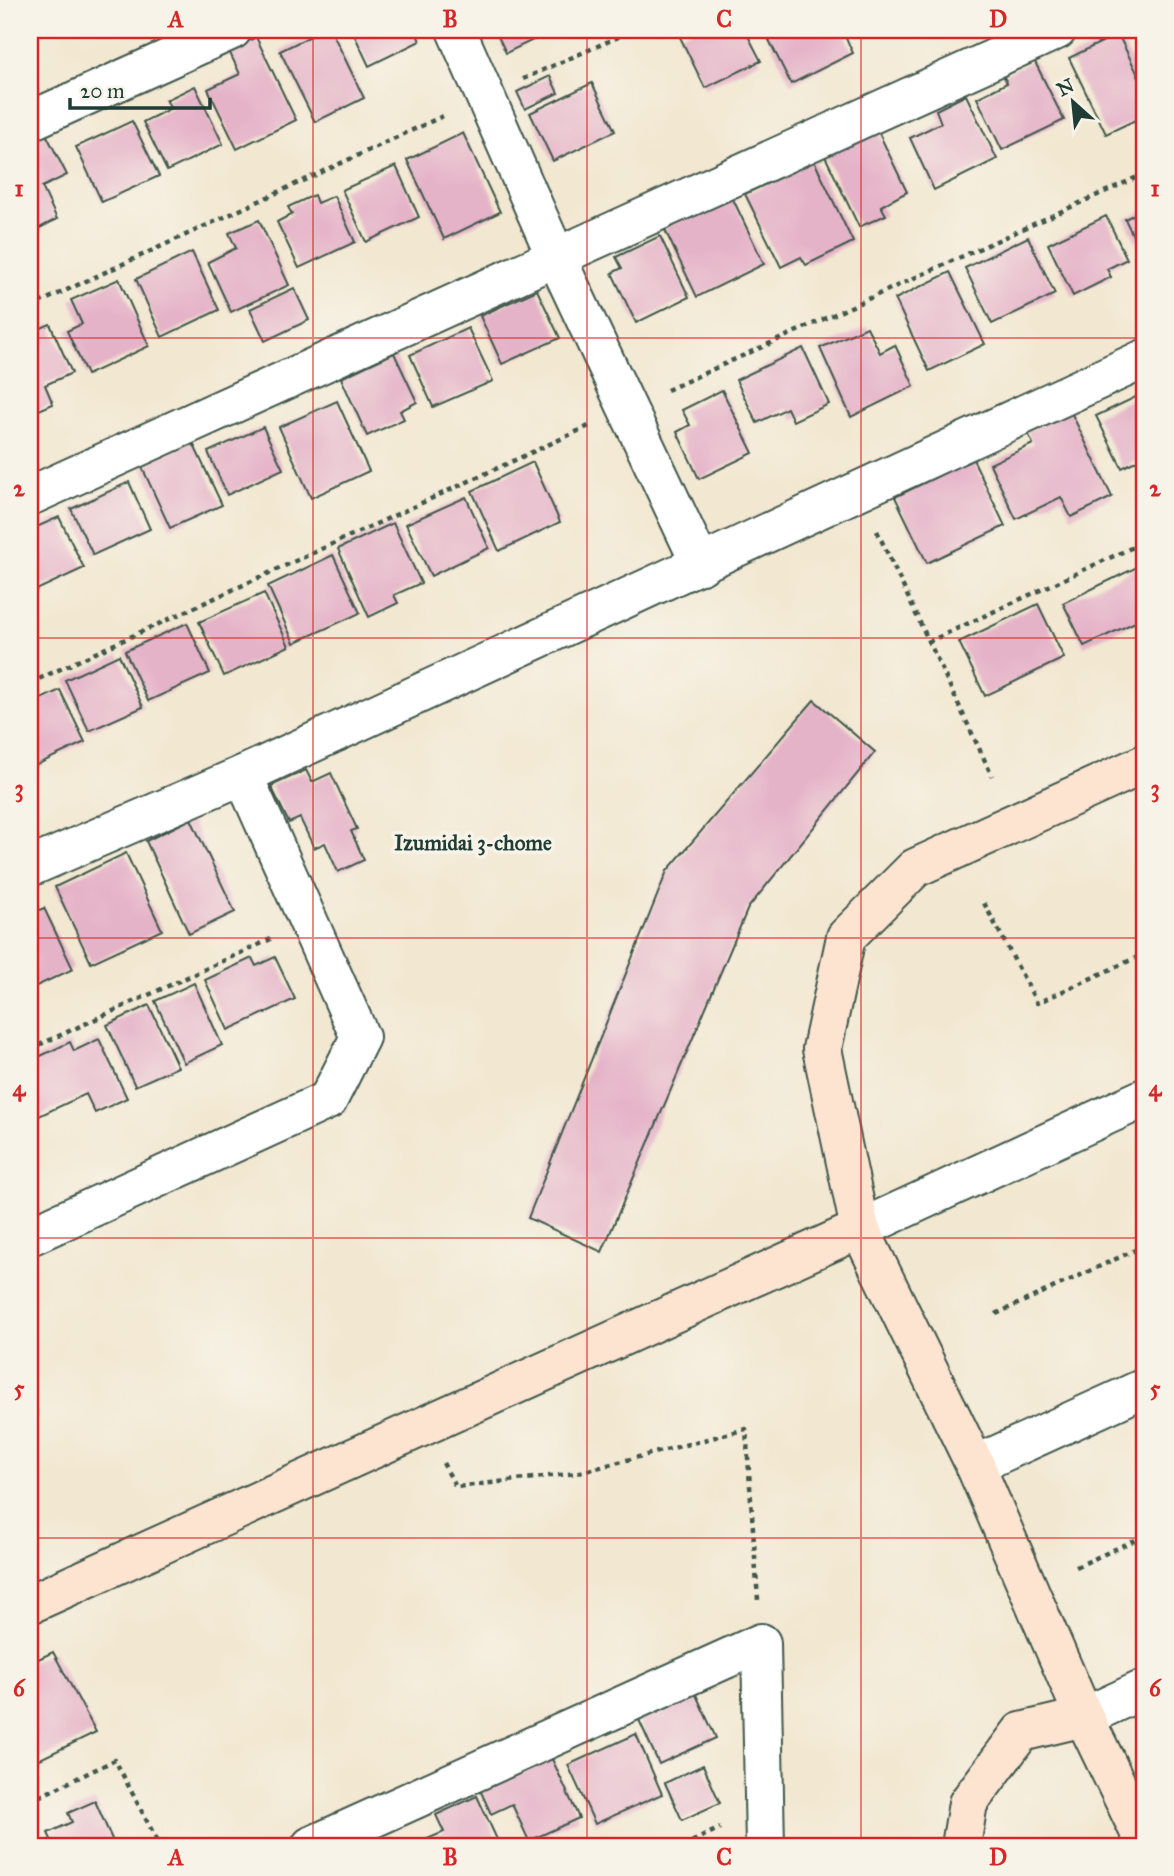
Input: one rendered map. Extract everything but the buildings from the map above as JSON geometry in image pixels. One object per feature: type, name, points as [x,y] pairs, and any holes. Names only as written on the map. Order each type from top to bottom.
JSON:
[{"type":"street","points":[[30,121],[232,30]]},
{"type":"street","points":[[456,30],[556,257],[701,565]]},
{"type":"street","points":[[30,496],[1057,30]]},
{"type":"street","points":[[30,867],[243,775],[1144,359]]},
{"type":"street","points":[[1144,764],[915,868],[846,937],[822,1049],[860,1228],[975,1465],[1084,1717],[1144,1841]]},
{"type":"street","points":[[30,1236],[328,1100],[360,1037],[243,775]]},
{"type":"street","points":[[30,1604],[1144,1098]]},
{"type":"street","points":[[975,1465],[1144,1388]]},
{"type":"street","points":[[311,1846],[761,1643],[765,1846]]},
{"type":"street","points":[[961,1846],[968,1803],[1021,1732],[1084,1717],[1144,1689]]},
{"type":"path","points":[[30,307],[634,30]]},
{"type":"path","points":[[859,492],[992,776]]},
{"type":"path","points":[[928,642],[1144,541]]},
{"type":"path","points":[[984,903],[1037,1003],[1144,954]]},
{"type":"path","points":[[30,1049],[309,922]]},
{"type":"path","points":[[996,1314],[1144,1246]]},
{"type":"path","points":[[437,1454],[456,1487],[577,1473],[746,1429],[761,1643]]},
{"type":"path","points":[[1076,1567],[1144,1536]]},
{"type":"path","points":[[30,1801],[115,1760],[160,1846]]},
{"type":"district","name":"Izumidai 3-chome","points":[[473,843]]}]
